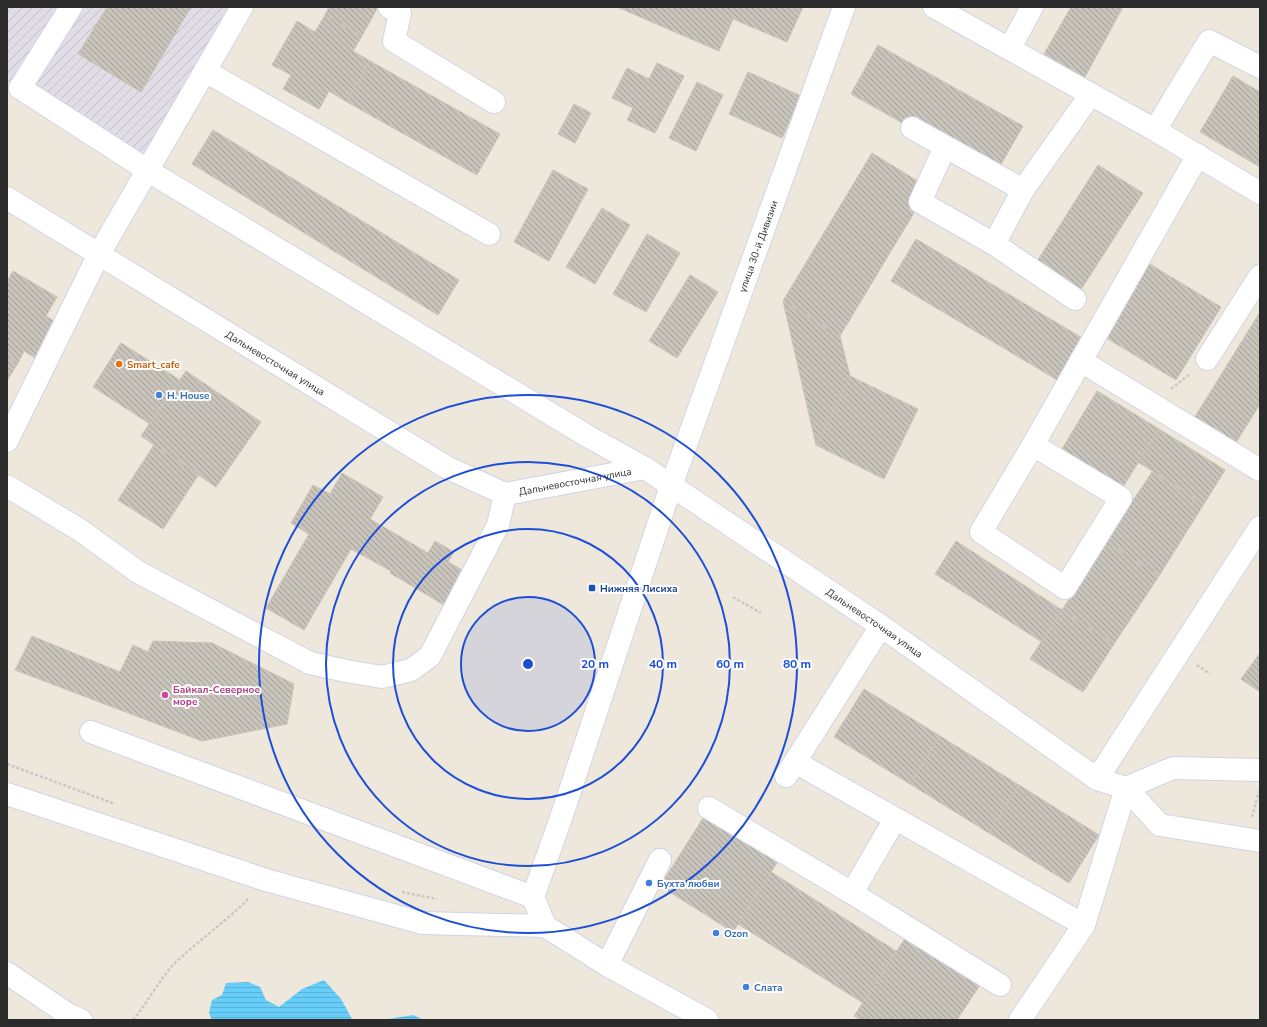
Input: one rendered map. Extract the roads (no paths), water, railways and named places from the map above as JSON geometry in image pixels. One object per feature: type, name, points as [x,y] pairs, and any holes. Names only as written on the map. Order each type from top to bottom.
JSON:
[{"type":"street","points":[[71,7],[20,88],[148,171],[582,433],[645,468]]},
{"type":"street","points":[[7,442],[98,254],[148,171],[242,7]]},
{"type":"street","name":"улица 30-й Дивизии","points":[[533,897],[562,815],[671,486],[844,7]]},
{"type":"street","points":[[934,7],[1155,130],[1260,193]]},
{"type":"street","points":[[1010,48],[1032,7]]},
{"type":"street","points":[[398,9],[394,41],[494,102]]},
{"type":"street","points":[[1155,130],[1210,41],[1260,67]]},
{"type":"street","points":[[205,71],[489,234]]},
{"type":"street","points":[[994,244],[1023,190],[1091,94]]},
{"type":"street","points":[[912,128],[1023,190]]},
{"type":"street","points":[[945,146],[920,202],[994,244],[1075,299]]},
{"type":"street","points":[[1033,445],[1121,498],[1065,588],[981,532],[1033,445],[1198,156]]},
{"type":"street","name":"Дальневосточная улица","points":[[7,198],[446,467],[505,494],[645,468],[881,626],[1097,780],[1126,788]]},
{"type":"street","points":[[1207,360],[1260,276]]},
{"type":"street","points":[[1081,361],[1260,470]]},
{"type":"street","points":[[7,486],[80,530],[138,572],[310,663],[382,677],[410,670],[430,656],[498,525],[505,494]]},
{"type":"street","points":[[1097,780],[1260,526]]},
{"type":"street","points":[[881,626],[790,769],[896,819],[1084,925]]},
{"type":"street","points":[[91,732],[533,897],[545,926]]},
{"type":"street","points":[[1020,1020],[1084,925],[1126,788],[1173,768],[1260,770]]},
{"type":"street","points":[[1126,788],[1160,825],[1253,840]]},
{"type":"street","points":[[7,794],[266,880],[422,923],[545,926],[607,965],[707,1020]]},
{"type":"street","points":[[709,808],[852,893],[1000,985]]},
{"type":"street","points":[[852,893],[896,819]]},
{"type":"street","points":[[607,965],[660,860]]},
{"type":"street","points":[[7,973],[69,1014],[81,1020]]},
{"type":"water","points":[[324,980],[341,999],[352,1019],[379,1020],[212,1020],[209,1013],[212,1000],[222,995],[226,983],[248,982],[260,987],[266,1000],[279,1007],[302,989]]},
{"type":"water","points":[[413,1015],[424,1020],[382,1020]]},
{"type":"place","name":"Smart_cafe","points":[[119,364]]},
{"type":"place","name":"H. House","points":[[159,395]]},
{"type":"place","name":"Нижняя Лисиха","points":[[592,588]]},
{"type":"place","name":"Байкал-Северное море","points":[[165,695]]},
{"type":"place","name":"Бухта любви","points":[[649,883]]},
{"type":"place","name":"Ozon","points":[[716,933]]},
{"type":"place","name":"Слата","points":[[746,987]]}]
